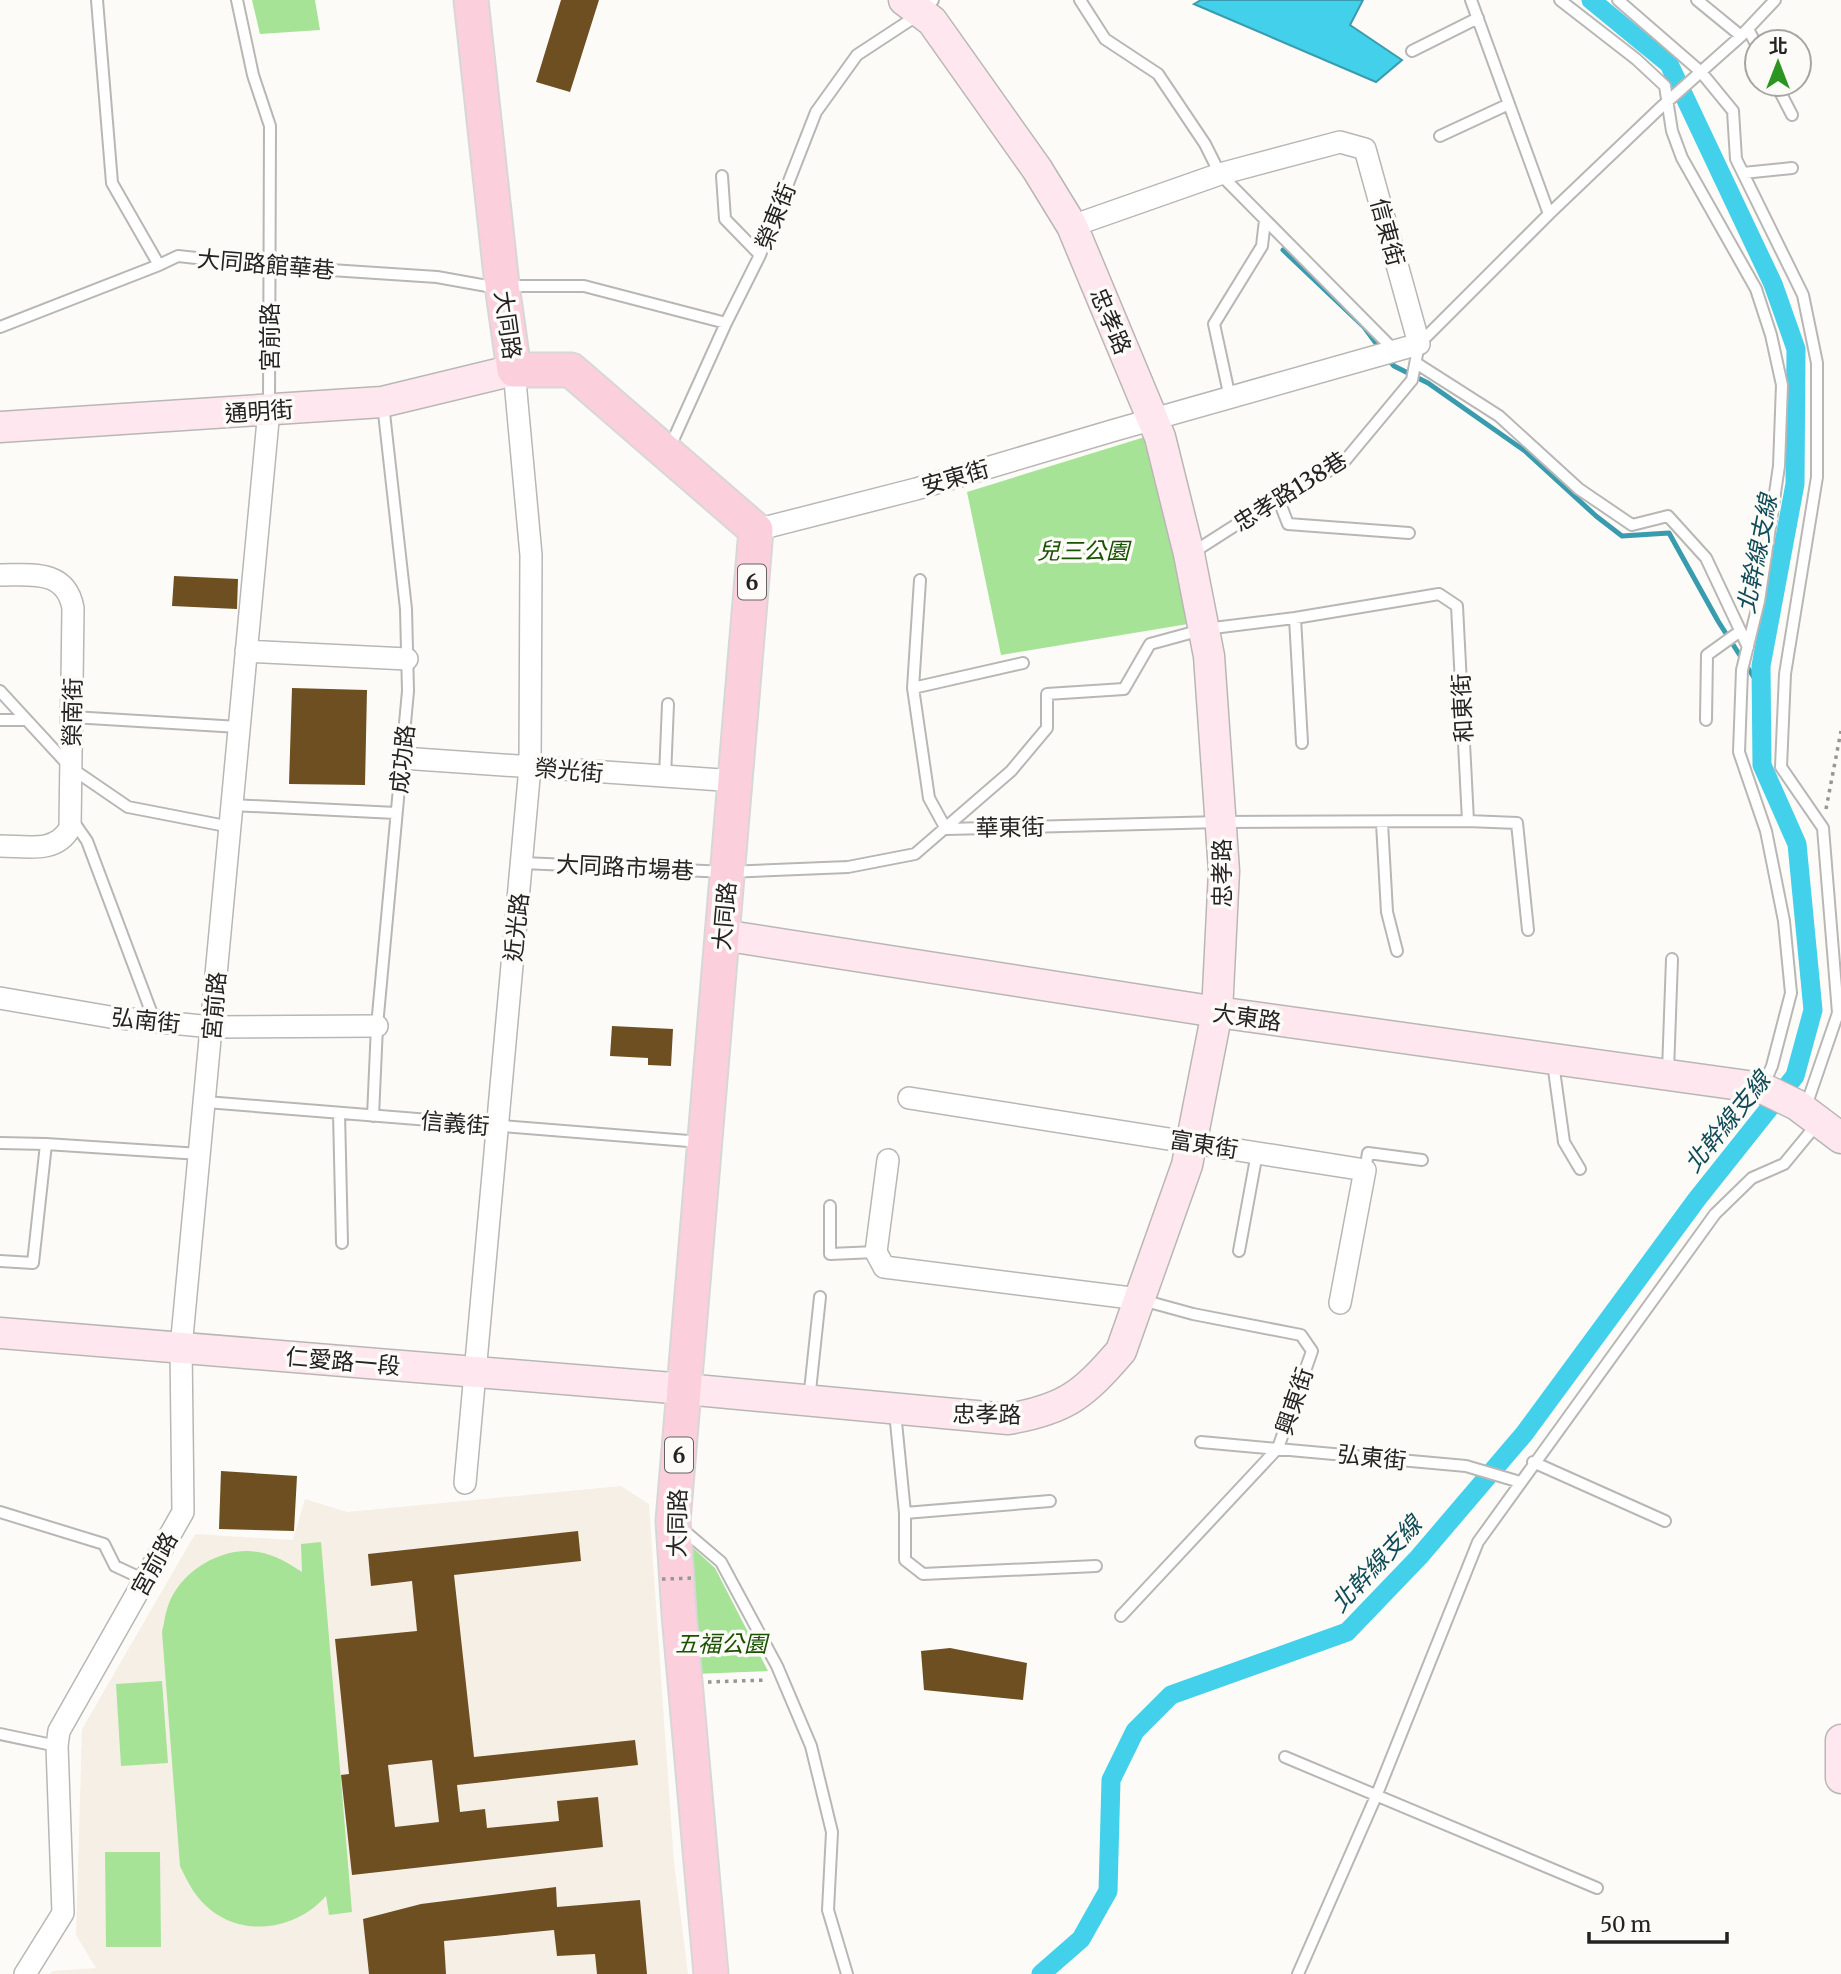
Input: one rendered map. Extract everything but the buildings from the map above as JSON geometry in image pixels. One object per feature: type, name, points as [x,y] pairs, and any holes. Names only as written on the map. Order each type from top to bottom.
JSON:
[{"type":"main road","name":"大同路","points":[[471,0],[502,285],[514,370],[570,370],[757,530],[673,1521],[712,1974]]},
{"type":"street","name":"忠孝路","points":[[685,1389],[1008,1419],[1041,1413],[1073,1399],[1100,1376],[1121,1351],[1187,1165],[1217,1012],[1224,871],[1209,656],[1189,554],[1153,420],[1073,226],[1037,169],[932,22],[914,3]]},
{"type":"street","name":"信東街","points":[[1073,226],[1220,174],[1340,142],[1365,149],[1417,353]]},
{"type":"street","points":[[1153,420],[1395,351],[1417,353]]},
{"type":"street","name":"通明街","points":[[0,427],[382,402],[514,370]]},
{"type":"street","name":"近光路","points":[[465,1483],[530,766],[531,555],[514,370]]},
{"type":"street","name":"宮前路","points":[[25,1974],[63,1913],[57,1746],[59,1731],[183,1512],[181,1348],[269,411]]},
{"type":"street","name":"安東街","points":[[757,530],[916,489],[1153,420]]},
{"type":"street","name":"榮南街","points":[[0,575],[48,577],[66,588],[71,597],[71,817]]},
{"type":"street","points":[[246,652],[407,659]]},
{"type":"street","name":"榮光街","points":[[402,758],[666,778],[736,780]]},
{"type":"street","points":[[0,846],[56,845],[70,828],[71,817]]},
{"type":"street","name":"大東路","points":[[722,935],[1217,1012],[1768,1090]]},
{"type":"street","name":"弘南街","points":[[0,998],[110,1017],[212,1027],[377,1026]]},
{"type":"street","points":[[1768,1090],[1821,1124]]},
{"type":"street","name":"富東街","points":[[909,1098],[1365,1170]]},
{"type":"street","points":[[888,1160],[876,1252],[884,1267],[1139,1299]]},
{"type":"street","points":[[1340,1303],[1365,1170]]},
{"type":"street","name":"仁愛路一段","points":[[0,1333],[685,1389]]},
{"type":"street","points":[[1841,1740],[1841,1778]]},
{"type":"lane","points":[[97,0],[112,183],[159,265]]},
{"type":"lane","name":"宮前路","points":[[237,0],[253,75],[270,126],[269,411]]},
{"type":"lane","points":[[1080,0],[1105,38],[1158,74],[1205,144],[1220,174],[1395,351]]},
{"type":"lane","points":[[1471,0],[1549,214]]},
{"type":"lane","points":[[1560,0],[1636,59],[1665,86],[1672,98],[1672,131],[1682,158],[1756,289],[1771,335],[1782,386],[1779,466],[1759,601],[1742,670],[1739,752],[1766,831],[1784,921],[1791,993],[1768,1090]]},
{"type":"lane","points":[[1298,1974],[1377,1794],[1478,1542],[1714,1214],[1752,1178],[1784,1164],[1821,1124],[1838,1013],[1823,828],[1781,766],[1785,674],[1817,477],[1817,363],[1803,295],[1736,159],[1733,111],[1701,72],[1618,0]]},
{"type":"lane","points":[[1697,0],[1743,31]]},
{"type":"lane","name":"忠孝路138巷","points":[[1749,28],[1775,0]]},
{"type":"lane","name":"榮東街","points":[[668,452],[760,255],[816,112],[857,55],[914,3]]},
{"type":"lane","points":[[1412,51],[1478,18]]},
{"type":"lane","name":"忠孝路138巷","points":[[1189,554],[1278,498],[1343,463],[1412,380],[1417,353],[1549,214],[1743,34]]},
{"type":"lane","points":[[1783,98],[1792,115]]},
{"type":"lane","points":[[1440,136],[1509,104]]},
{"type":"lane","points":[[1743,173],[1793,168]]},
{"type":"lane","points":[[722,176],[725,219],[760,255]]},
{"type":"lane","points":[[1230,398],[1214,324],[1262,246],[1265,220]]},
{"type":"lane","name":"大同路館華巷","points":[[0,327],[178,256],[270,267],[437,277],[486,286],[584,286],[726,323]]},
{"type":"lane","points":[[1417,353],[1499,416],[1579,489],[1632,525],[1668,516],[1706,558],[1748,647]]},
{"type":"lane","name":"成功路","points":[[373,1116],[377,1026],[408,691],[406,609],[382,402]]},
{"type":"lane","points":[[1278,498],[1288,524],[1409,533]]},
{"type":"lane","name":"華東街","points":[[920,580],[913,688],[929,798],[946,829],[1220,822]]},
{"type":"lane","name":"和東街","points":[[946,829],[1011,771],[1047,728],[1047,694],[1124,689],[1150,645],[1205,629],[1295,618],[1439,594],[1457,606],[1468,821]]},
{"type":"lane","points":[[1295,618],[1302,743]]},
{"type":"lane","points":[[1706,720],[1707,655],[1739,632]]},
{"type":"lane","points":[[913,688],[1023,663]]},
{"type":"lane","points":[[0,691],[71,768],[128,807],[230,827]]},
{"type":"lane","points":[[666,778],[668,704]]},
{"type":"lane","points":[[72,717],[239,727]]},
{"type":"lane","points":[[0,720],[27,720]]},
{"type":"lane","points":[[233,805],[396,813]]},
{"type":"lane","points":[[71,817],[87,841],[155,1022]]},
{"type":"lane","points":[[1220,822],[1517,823],[1528,930]]},
{"type":"lane","points":[[1382,823],[1387,912],[1397,951]]},
{"type":"lane","name":"大同路市場巷","points":[[523,863],[727,872],[848,867],[915,854],[946,829]]},
{"type":"lane","points":[[1668,1074],[1672,959]]},
{"type":"lane","points":[[1553,1060],[1564,1142],[1580,1169]]},
{"type":"lane","name":"信義街","points":[[206,1102],[704,1143]]},
{"type":"lane","points":[[339,1113],[342,1243]]},
{"type":"lane","points":[[0,1143],[201,1154]]},
{"type":"lane","points":[[0,1261],[33,1264],[46,1144]]},
{"type":"lane","points":[[1239,1251],[1257,1153]]},
{"type":"lane","points":[[1365,1170],[1368,1153],[1422,1160]]},
{"type":"lane","points":[[830,1206],[830,1254],[876,1252]]},
{"type":"lane","points":[[809,1400],[820,1297]]},
{"type":"lane","name":"興東街","points":[[1121,1616],[1278,1448],[1312,1351],[1301,1335],[1193,1314],[1139,1299]]},
{"type":"lane","points":[[894,1409],[905,1513],[905,1560],[923,1574],[1097,1566]]},
{"type":"lane","name":"弘東街","points":[[1201,1442],[1466,1466],[1520,1482]]},
{"type":"lane","points":[[1533,1462],[1665,1521]]},
{"type":"lane","points":[[905,1513],[1050,1501]]},
{"type":"lane","points":[[0,1512],[104,1544],[115,1566],[145,1580]]},
{"type":"lane","points":[[673,1521],[721,1562],[783,1680],[811,1745],[832,1832],[828,1910],[847,1974]]},
{"type":"lane","points":[[0,1734],[57,1746]]},
{"type":"lane","points":[[1285,1757],[1597,1888]]},
{"type":"path","points":[[1823,828],[1841,731]]},
{"type":"path","points":[[662,1579],[695,1578]]},
{"type":"path","points":[[685,1682],[783,1680]]},
{"type":"shaded area","points":[[621,1486],[649,1504],[674,1863],[688,1974],[50,1974],[52,1971],[96,1968],[76,1935],[82,1729],[195,1534],[293,1540],[305,1499],[347,1512]]},
{"type":"green space","points":[[252,0],[315,0],[320,30],[260,34]]},
{"type":"green space","name":"兒三公園","points":[[1148,436],[1194,623],[1001,655],[967,492]]},
{"type":"green space","points":[[321,1542],[352,1912],[329,1915],[326,1896],[301,1916],[287,1922],[272,1926],[241,1925],[206,1906],[193,1890],[180,1866],[162,1632],[165,1616],[174,1593],[182,1582],[192,1572],[217,1557],[244,1551],[258,1552],[276,1557],[302,1572],[301,1544]]},
{"type":"green space","name":"五福公園","points":[[691,1546],[715,1568],[768,1671],[695,1674]]},
{"type":"green space","points":[[162,1681],[168,1763],[121,1766],[116,1684]]},
{"type":"green space","points":[[105,1852],[160,1852],[161,1947],[106,1947]]},
{"type":"water","points":[[1201,0],[1363,0],[1350,25],[1402,60],[1376,82],[1194,4]]},
{"type":"waterway","name":"北幹線支線","points":[[1041,1974],[1081,1939],[1108,1891],[1111,1780],[1135,1731],[1171,1695],[1347,1632],[1419,1557],[1524,1434],[1697,1199],[1795,1076],[1813,1010],[1797,844],[1762,765],[1761,666],[1795,484],[1796,349],[1773,284],[1669,64],[1591,0]]},
{"type":"waterway","points":[[1283,250],[1364,327],[1381,350]]},
{"type":"waterway","points":[[1387,358],[1394,366],[1428,383],[1525,451],[1622,536],[1669,533],[1718,621],[1762,690]]}]
